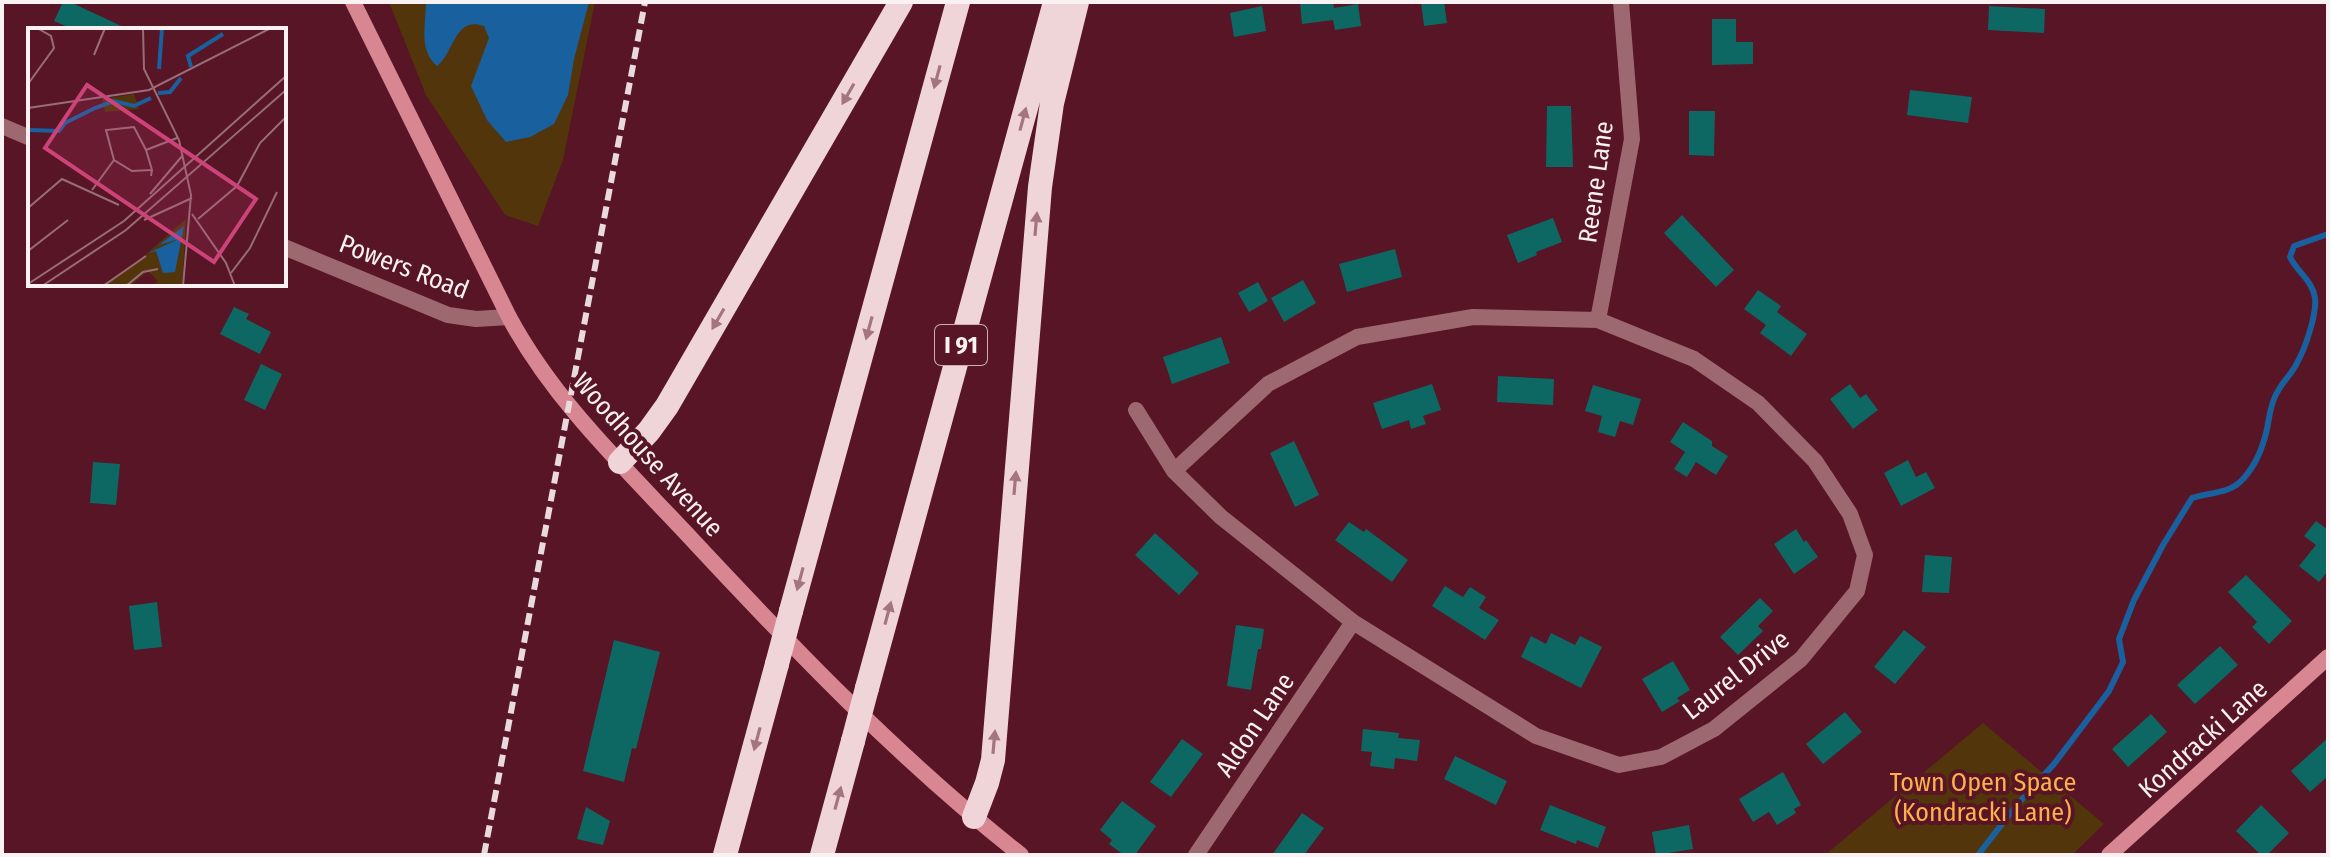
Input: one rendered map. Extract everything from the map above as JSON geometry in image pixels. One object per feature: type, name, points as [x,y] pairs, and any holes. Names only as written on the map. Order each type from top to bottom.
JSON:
[{"type":"highway","points":[[620,462],[667,406],[901,2]]},
{"type":"highway","points":[[725,855],[958,2]]},
{"type":"highway","name":"I 91","points":[[822,855],[1055,2]]},
{"type":"highway","points":[[974,817],[993,760],[1032,264],[1045,142],[1077,2]]},
{"type":"main road","name":"Woodhouse Avenue","points":[[353,2],[509,317],[547,378],[620,462],[744,595],[881,734],[1021,855]]},
{"type":"main road","name":"Kondracki Lane","points":[[2109,855],[2328,657]]},
{"type":"street","name":"Reene Lane","points":[[1598,320],[1632,139],[1621,2]]},
{"type":"street","points":[[2,126],[28,137]]},
{"type":"street","name":"Powers Road","points":[[286,248],[448,315],[476,319],[509,317]]},
{"type":"street","name":"Laurel Drive","points":[[1136,410],[1174,471],[1221,517],[1353,622],[1536,736],[1619,765],[1661,757],[1714,729],[1801,659],[1857,591],[1865,555],[1850,514],[1815,461],[1758,403],[1694,359],[1598,320],[1473,317],[1357,337],[1268,384],[1174,471]]},
{"type":"street","name":"Aldon Lane","points":[[1196,855],[1353,622]]},
{"type":"green space","points":[[389,2],[595,2],[563,160],[538,226],[505,215],[426,95]]},
{"type":"green space","name":"Town Open Space (Kondracki Lane)","points":[[1983,723],[2104,824],[2072,855],[1825,855]]},
{"type":"water","points":[[426,2],[589,2],[568,95],[554,124],[530,137],[506,142],[487,120],[471,86],[489,38],[484,26],[474,24],[461,31],[437,66],[425,44]]},
{"type":"building","points":[[63,2],[70,2],[126,28],[70,28],[54,21]]},
{"type":"building","points":[[1300,2],[1333,2],[1334,8],[1358,4],[1361,26],[1335,30],[1333,20],[1302,24]]},
{"type":"building","points":[[1421,2],[1444,2],[1447,23],[1424,26]]},
{"type":"building","points":[[1262,6],[1266,31],[1234,37],[1230,13]]},
{"type":"building","points":[[1989,6],[2045,9],[2044,33],[1988,30]]},
{"type":"building","points":[[1712,19],[1736,19],[1736,42],[1753,42],[1753,64],[1712,65]]},
{"type":"building","points":[[1910,90],[1972,97],[1968,123],[1907,115]]},
{"type":"building","points":[[1547,106],[1571,106],[1573,167],[1546,167]]},
{"type":"building","points":[[1689,111],[1715,111],[1714,156],[1689,155]]},
{"type":"building","points":[[1682,215],[1734,270],[1716,287],[1664,233]]},
{"type":"building","points":[[1553,218],[1562,242],[1518,263],[1507,235]]},
{"type":"building","points":[[1395,249],[1402,277],[1347,292],[1339,264]]},
{"type":"building","points":[[1303,280],[1316,303],[1284,322],[1271,298]]},
{"type":"building","points":[[1258,282],[1268,301],[1249,312],[1238,293]]},
{"type":"building","points":[[1758,290],[1781,306],[1777,312],[1807,334],[1791,356],[1760,333],[1766,325],[1744,309]]},
{"type":"building","points":[[234,307],[249,314],[246,319],[271,332],[260,354],[220,334]]},
{"type":"building","points":[[1221,337],[1230,363],[1172,384],[1163,357]]},
{"type":"building","points":[[261,364],[282,374],[265,410],[244,400]]},
{"type":"building","points":[[1498,376],[1554,379],[1553,405],[1497,402]]},
{"type":"building","points":[[1432,384],[1441,410],[1423,416],[1426,424],[1411,429],[1409,420],[1382,429],[1373,403]]},
{"type":"building","points":[[1850,384],[1860,398],[1866,394],[1878,410],[1853,429],[1830,399]]},
{"type":"building","points":[[1593,385],[1641,399],[1633,425],[1620,421],[1615,437],[1598,432],[1602,416],[1585,411]]},
{"type":"building","points":[[1683,422],[1728,456],[1716,475],[1696,462],[1687,477],[1674,469],[1685,452],[1670,442]]},
{"type":"building","points":[[1294,441],[1319,495],[1295,507],[1270,453]]},
{"type":"building","points":[[1908,460],[1916,477],[1926,472],[1935,488],[1901,506],[1884,473]]},
{"type":"building","points":[[93,462],[120,464],[116,505],[90,503]]},
{"type":"building","points":[[2316,521],[2328,530],[2328,571],[2319,582],[2299,566],[2316,545],[2304,536]]},
{"type":"building","points":[[1349,522],[1364,532],[1366,529],[1408,560],[1392,582],[1335,540]]},
{"type":"building","points":[[1796,529],[1818,557],[1794,574],[1774,544]]},
{"type":"building","points":[[1155,533],[1199,573],[1179,595],[1135,555]]},
{"type":"building","points":[[1925,555],[1952,557],[1949,593],[1922,592]]},
{"type":"building","points":[[2246,575],[2292,621],[2269,644],[2252,627],[2257,622],[2228,592]]},
{"type":"building","points":[[1445,586],[1463,597],[1470,587],[1486,597],[1479,608],[1499,620],[1485,640],[1432,606]]},
{"type":"building","points":[[1760,598],[1773,611],[1758,626],[1763,631],[1738,655],[1720,637]]},
{"type":"building","points":[[157,602],[162,647],[134,650],[129,606]]},
{"type":"building","points":[[1236,625],[1264,629],[1251,690],[1227,686]]},
{"type":"building","points":[[1904,630],[1926,647],[1895,684],[1874,667]]},
{"type":"building","points":[[1551,633],[1575,645],[1580,636],[1602,647],[1581,688],[1521,657],[1531,636],[1546,644]]},
{"type":"building","points":[[614,640],[660,652],[636,749],[632,748],[624,782],[583,771]]},
{"type":"building","points":[[2220,646],[2238,665],[2195,704],[2177,685]]},
{"type":"building","points":[[1673,661],[1690,690],[1677,698],[1680,701],[1662,712],[1642,679]]},
{"type":"building","points":[[1845,712],[1862,732],[1823,764],[1806,744]]},
{"type":"building","points":[[2151,714],[2167,732],[2128,767],[2112,749]]},
{"type":"building","points":[[1363,729],[1399,733],[1398,738],[1420,740],[1417,761],[1395,758],[1394,769],[1370,766],[1372,752],[1361,751]]},
{"type":"building","points":[[2328,738],[2328,776],[2310,792],[2291,771]]},
{"type":"building","points":[[1182,739],[1203,754],[1171,797],[1150,782]]},
{"type":"building","points":[[1455,756],[1507,781],[1496,805],[1444,779]]},
{"type":"building","points":[[1783,772],[1801,805],[1794,809],[1796,813],[1777,825],[1769,812],[1753,822],[1739,799]]},
{"type":"building","points":[[1122,801],[1156,826],[1135,855],[1124,855],[1109,844],[1112,840],[1100,830]]},
{"type":"building","points":[[1550,805],[1606,827],[1598,848],[1577,840],[1576,844],[1540,830]]},
{"type":"building","points":[[2261,805],[2289,833],[2267,855],[2261,855],[2236,831]]},
{"type":"building","points":[[586,807],[610,821],[603,845],[577,839]]},
{"type":"building","points":[[1302,813],[1324,828],[1304,855],[1272,855]]},
{"type":"building","points":[[1689,825],[1693,849],[1656,855],[1652,832]]},
{"type":"waterway","points":[[1978,855],[2054,764],[2109,691],[2123,662],[2119,639],[2134,600],[2192,498],[2238,484],[2255,462],[2274,399],[2295,368],[2314,313],[2314,292],[2290,257],[2294,246],[2328,234]]},
{"type":"railway","points":[[484,855],[645,2]]}]
